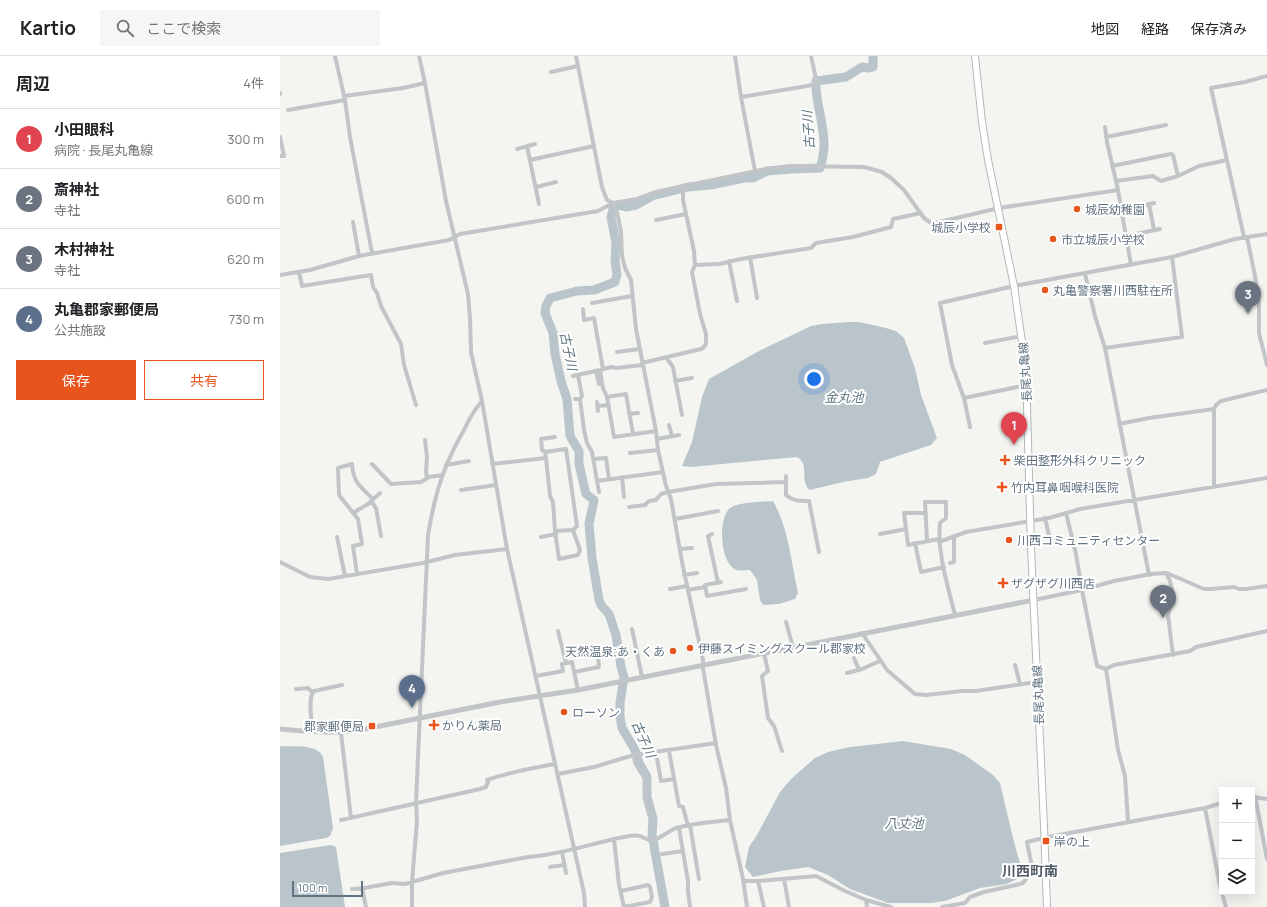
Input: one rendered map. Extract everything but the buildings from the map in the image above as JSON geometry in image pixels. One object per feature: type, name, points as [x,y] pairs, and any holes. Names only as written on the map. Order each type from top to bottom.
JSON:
[{"type":"main road","name":"長尾丸亀線","points":[[975,56],[982,122],[988,160],[1014,286],[1026,370],[1047,907]]},
{"type":"street","points":[[335,56],[345,98],[350,137],[372,253]]},
{"type":"street","points":[[419,56],[446,201],[468,294],[471,352],[482,401],[507,549],[558,774],[585,907]]},
{"type":"street","points":[[576,56],[602,188],[607,200],[614,204],[617,212],[621,232],[622,256],[625,268],[631,280],[639,349],[656,431],[658,450],[675,519],[684,575],[703,660],[716,743],[726,788],[730,820],[747,907]]},
{"type":"street","points":[[735,56],[755,171]]},
{"type":"street","points":[[741,97],[813,85],[816,78],[811,56]]},
{"type":"street","points":[[551,72],[578,66]]},
{"type":"street","points":[[1267,76],[1245,82],[1211,88],[1255,276],[1259,306],[1259,333],[1267,365]]},
{"type":"street","points":[[288,110],[425,83]]},
{"type":"street","points":[[1106,137],[1166,125]]},
{"type":"street","points":[[1105,127],[1131,265]]},
{"type":"street","points":[[280,137],[284,156],[280,156]]},
{"type":"street","points":[[516,149],[535,144]]},
{"type":"street","points":[[527,146],[540,204]]},
{"type":"street","points":[[530,160],[594,146]]},
{"type":"street","points":[[1112,166],[1171,154],[1173,155],[1178,176]]},
{"type":"street","points":[[1116,181],[1153,176],[1161,181],[1178,176],[1199,166],[1227,160]]},
{"type":"street","points":[[280,275],[324,267],[372,253],[449,240],[460,234],[598,211],[614,204],[637,199],[656,192],[755,171],[790,166],[864,167],[873,169],[891,178],[904,190],[928,221],[935,223],[999,208],[1118,190]]},
{"type":"street","points":[[536,187],[556,182]]},
{"type":"street","points":[[599,492],[593,459],[584,430],[577,399],[582,396],[576,376],[611,367],[616,368],[642,364],[701,349],[706,344],[706,334],[700,314],[692,272],[695,265],[692,238],[686,214],[682,186]]},
{"type":"street","points":[[1121,210],[1154,203]]},
{"type":"street","points":[[1149,204],[1154,230]]},
{"type":"street","points":[[695,265],[719,264],[750,257],[811,248],[816,243],[853,237],[891,227],[893,219],[921,213]]},
{"type":"street","points":[[656,220],[686,214]]},
{"type":"street","points":[[353,222],[359,256]]},
{"type":"street","points":[[1126,236],[1160,229]]},
{"type":"street","points":[[970,427],[964,398],[952,365],[940,303],[1014,286],[1172,257],[1267,234]]},
{"type":"street","points":[[750,257],[757,298]]},
{"type":"street","points":[[1105,348],[1182,337],[1172,257]]},
{"type":"street","points":[[729,262],[737,301]]},
{"type":"street","points":[[299,272],[302,286],[371,275],[373,287],[400,344],[404,365],[416,405]]},
{"type":"street","points":[[1085,274],[1095,316],[1105,348],[1148,575]]},
{"type":"street","points":[[592,303],[632,296]]},
{"type":"street","points":[[583,309],[584,320],[594,318],[603,388],[609,405],[614,437],[656,431]]},
{"type":"street","points":[[985,343],[1022,336]]},
{"type":"street","points":[[617,352],[639,349]]},
{"type":"street","points":[[666,357],[673,367],[682,416]]},
{"type":"street","points":[[599,384],[600,370]]},
{"type":"street","points":[[675,381],[692,378]]},
{"type":"street","points":[[964,398],[1027,385]]},
{"type":"street","points":[[1214,486],[1214,409],[1216,405],[1221,401],[1267,390]]},
{"type":"street","points":[[607,397],[626,394],[633,434]]},
{"type":"street","points":[[412,907],[412,882],[417,821],[416,802],[419,718],[428,535],[436,492],[446,465],[456,441],[474,410],[482,401]]},
{"type":"street","points":[[598,411],[598,404],[609,405]]},
{"type":"street","points":[[1119,424],[1149,418],[1214,409]]},
{"type":"street","points":[[629,414],[638,413]]},
{"type":"street","points":[[669,425],[672,436]]},
{"type":"street","points":[[657,439],[679,435]]},
{"type":"street","points":[[555,437],[541,440],[542,450],[545,452],[546,458],[550,496],[553,502],[559,559],[578,555],[580,550],[573,530]]},
{"type":"street","points":[[425,440],[427,478]]},
{"type":"street","points":[[541,537],[573,530],[577,526],[566,449],[545,452]]},
{"type":"street","points":[[630,454],[658,450]]},
{"type":"street","points":[[492,464],[546,458]]},
{"type":"street","points":[[593,459],[606,458],[609,479]]},
{"type":"street","points":[[446,465],[469,461]]},
{"type":"street","points":[[357,574],[353,546],[362,544],[358,519],[339,495],[338,468],[352,464],[352,476],[372,500],[376,508],[381,536]]},
{"type":"street","points":[[372,464],[391,484],[421,482],[427,478],[442,475]]},
{"type":"street","points":[[597,481],[663,472]]},
{"type":"street","points":[[786,476],[786,495],[792,500],[809,501],[819,552]]},
{"type":"street","points":[[622,477],[624,497]]},
{"type":"street","points":[[926,513],[904,513],[908,545],[939,540],[966,532],[1031,521],[1080,509],[1267,478]]},
{"type":"street","points":[[629,507],[645,505],[649,501],[656,500],[661,494],[668,492],[716,484],[786,482]]},
{"type":"street","points":[[461,490],[496,485]]},
{"type":"street","points":[[353,513],[380,493]]},
{"type":"street","points":[[927,541],[925,502],[946,502],[946,518],[940,524],[939,540],[956,616]]},
{"type":"street","points":[[675,519],[718,512]]},
{"type":"street","points":[[1066,513],[1076,554],[1097,666],[1106,669],[1123,663],[1173,655],[1190,651],[1196,647],[1267,631]]},
{"type":"street","points":[[1045,518],[1051,544]]},
{"type":"street","points":[[880,534],[906,529]]},
{"type":"street","points":[[670,589],[705,587],[705,585],[720,582],[708,536],[712,534]]},
{"type":"street","points":[[950,563],[954,562],[954,536]]},
{"type":"street","points":[[337,537],[345,576]]},
{"type":"street","points":[[915,543],[921,572],[944,567]]},
{"type":"street","points":[[680,549],[692,548]]},
{"type":"street","points":[[280,562],[302,573],[319,579],[328,579],[426,562],[455,555],[507,549]]},
{"type":"street","points":[[684,575],[697,573]]},
{"type":"street","points":[[1166,573],[1170,581],[1173,595],[1168,615],[1173,655]]},
{"type":"street","points":[[280,729],[341,733],[360,730],[500,702],[642,678],[862,633],[956,616],[1082,590],[1114,581],[1148,575],[1166,573],[1204,588],[1211,589],[1234,587],[1246,589],[1267,586]]},
{"type":"street","points":[[705,587],[707,596],[746,589]]},
{"type":"street","points":[[786,622],[793,647]]},
{"type":"street","points":[[632,629],[642,678]]},
{"type":"street","points":[[558,631],[566,663]]},
{"type":"street","points":[[862,633],[887,670],[912,692],[919,695],[976,691],[1038,682]]},
{"type":"street","points":[[764,653],[768,671],[762,676],[768,718],[774,726],[782,750]]},
{"type":"street","points":[[574,672],[599,667],[598,656]]},
{"type":"street","points":[[854,658],[859,670]]},
{"type":"street","points":[[847,673],[859,670],[880,661]]},
{"type":"street","points":[[536,676],[563,671],[562,664],[572,662],[578,690]]},
{"type":"street","points":[[1015,665],[1020,684]]},
{"type":"street","points":[[1106,669],[1118,750],[1125,776],[1128,822]]},
{"type":"street","points":[[312,692],[314,690],[342,685]]},
{"type":"street","points":[[296,689],[308,688],[312,692]]},
{"type":"street","points":[[312,692],[310,710],[313,732]]},
{"type":"street","points":[[341,733],[350,818]]},
{"type":"street","points":[[558,774],[594,767],[636,755],[716,743]]},
{"type":"street","points":[[669,751],[679,806],[683,807],[689,825],[699,878]]},
{"type":"street","points":[[656,753],[661,781],[674,779]]},
{"type":"street","points":[[636,755],[635,763],[645,779],[645,796],[650,817]]},
{"type":"street","points":[[341,820],[416,802],[480,789],[486,787],[488,782],[487,780],[495,777],[517,771],[555,764]]},
{"type":"street","points":[[1255,797],[1267,799]]},
{"type":"street","points":[[1255,802],[1267,859]]},
{"type":"street","points":[[942,907],[965,903],[970,898],[984,892],[1016,886],[1023,882],[1029,875],[1032,867],[1027,842],[1205,808],[1219,804]]},
{"type":"street","points":[[1205,808],[1220,886],[1226,907]]},
{"type":"street","points":[[352,889],[392,883],[405,884],[443,873],[562,852],[626,836],[639,836],[646,840],[653,840],[668,831],[689,825],[730,820]]},
{"type":"street","points":[[679,828],[688,881],[690,907]]},
{"type":"street","points":[[614,839],[621,891],[624,907],[650,902],[652,897],[650,887],[648,885],[621,891]]},
{"type":"street","points":[[662,854],[683,851]]},
{"type":"street","points":[[562,852],[566,873]]},
{"type":"street","points":[[550,867],[564,865]]},
{"type":"street","points":[[743,881],[816,876],[866,900],[891,907]]},
{"type":"street","points":[[784,879],[789,907]]},
{"type":"street","points":[[758,881],[764,907]]},
{"type":"street","points":[[362,888],[366,907]]},
{"type":"street","points":[[866,900],[867,907]]},
{"type":"water","name":"金丸池","points":[[859,322],[886,328],[896,331],[904,338],[915,368],[921,395],[937,438],[931,445],[880,462],[876,474],[868,478],[810,490],[806,486],[804,466],[797,457],[691,467],[682,466],[692,442],[702,397],[709,379],[759,351],[811,326]]},
{"type":"water","points":[[773,501],[783,523],[786,534],[798,593],[795,599],[779,604],[763,605],[760,600],[757,580],[750,570],[737,570],[733,568],[725,556],[722,529],[726,513],[730,508],[745,503]]},
{"type":"water","name":"八丈池","points":[[903,741],[951,749],[965,755],[993,775],[1000,783],[1022,871],[1017,879],[1007,884],[980,888],[945,901],[931,903],[888,903],[850,889],[828,875],[808,867],[753,877],[745,867],[749,847],[780,792],[791,779],[815,758],[828,752],[850,747]]},
{"type":"water","points":[[280,746],[310,748],[316,750],[323,757],[333,828],[330,836],[280,846]]},
{"type":"water","points":[[331,845],[336,847],[345,907],[280,907],[280,853]]},
{"type":"waterway","name":"古子川","points":[[665,907],[652,835],[653,819],[647,797],[647,777],[639,763],[635,750],[622,728],[620,703],[624,677],[616,635],[609,614],[601,605],[599,600],[592,558],[589,524],[594,500],[586,494],[579,464],[579,451],[570,436],[567,399],[555,354],[553,333],[545,313],[546,306],[550,298],[577,291],[594,290],[615,282],[617,275],[615,260],[616,243],[611,217],[613,209],[619,205],[626,207],[636,205],[652,196],[688,187],[711,185],[744,178],[753,178],[767,171],[820,168],[824,152],[824,142],[817,98],[816,81],[846,77],[862,67],[873,67],[873,56]]},
{"type":"place","name":"城辰幼稚園","points":[[1077,209]]},
{"type":"place","name":"城辰小学校","points":[[999,227]]},
{"type":"place","name":"市立城辰小学校","points":[[1053,239]]},
{"type":"place","name":"丸亀警察署川西駐在所","points":[[1045,290]]},
{"type":"place","name":"木村神社","points":[[1248,314]]},
{"type":"place","name":"小田眼科","points":[[1014,445]]},
{"type":"place","name":"柴田整形外科クリニック","points":[[1005,460]]},
{"type":"place","name":"竹内耳鼻咽喉科医院","points":[[1002,487]]},
{"type":"place","name":"川西コミュニティセンター","points":[[1009,540]]},
{"type":"place","name":"ザグザグ川西店","points":[[1003,583]]},
{"type":"place","name":"斎神社","points":[[1163,618]]},
{"type":"place","name":"伊藤スイミングスクール郡家校","points":[[690,648]]},
{"type":"place","name":"天然温泉;あ・くあ","points":[[673,651]]},
{"type":"place","name":"丸亀郡家郵便局","points":[[412,708]]},
{"type":"place","name":"ローソン","points":[[564,712]]},
{"type":"place","name":"かりん薬局","points":[[434,725]]},
{"type":"place","name":"郡家郵便局","points":[[372,726]]},
{"type":"place","name":"岸の上","points":[[1046,841]]},
{"type":"district","name":"川西町南","points":[[1030,870]]}]
